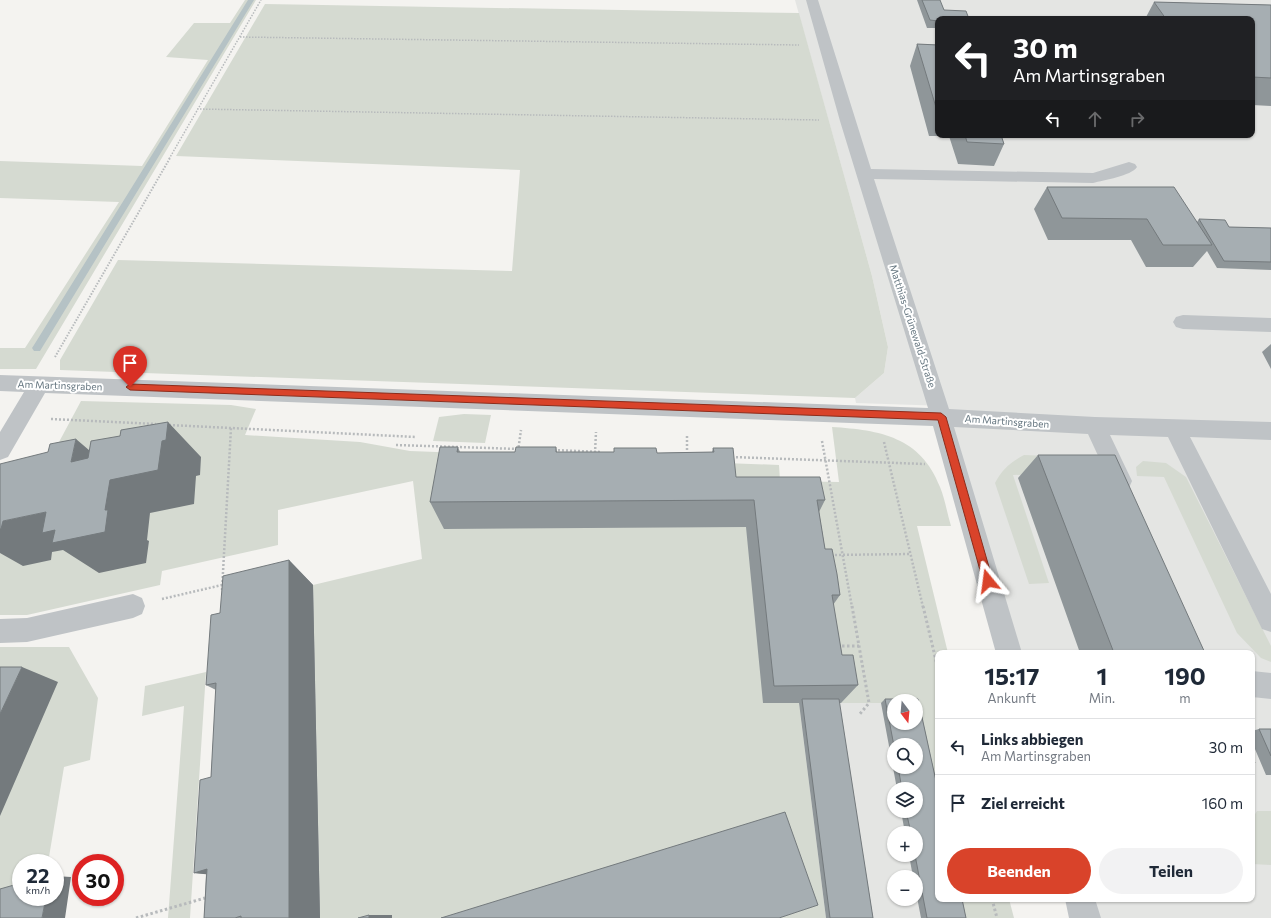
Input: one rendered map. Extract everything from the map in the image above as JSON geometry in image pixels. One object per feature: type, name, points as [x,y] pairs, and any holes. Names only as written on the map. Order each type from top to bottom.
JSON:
[{"type":"street","name":"Matthias-Grünewald-Straße","points":[[812,0],[848,121],[941,417],[1008,650]]},
{"type":"street","points":[[865,174],[1093,178],[1129,167]]},
{"type":"street","points":[[1183,322],[1271,325]]},
{"type":"street","name":"Am Martinsgraben","points":[[0,383],[878,414],[1096,426],[1271,431]]},
{"type":"street","points":[[0,451],[39,384]]},
{"type":"street","points":[[1096,426],[1128,497]]},
{"type":"street","points":[[1175,429],[1271,620]]},
{"type":"street","points":[[0,631],[27,630],[133,606]]},
{"type":"street","points":[[1255,684],[1271,686]]},
{"type":"street","points":[[1081,902],[1085,918]]},
{"type":"path","points":[[39,384],[261,0]]},
{"type":"path","points":[[240,37],[825,45]]},
{"type":"path","points":[[197,109],[848,121]]},
{"type":"path","points":[[517,456],[526,402]]},
{"type":"path","points":[[594,459],[599,404]]},
{"type":"path","points":[[687,407],[687,462]]},
{"type":"path","points":[[817,412],[869,703],[859,715]]},
{"type":"path","points":[[878,414],[935,656]]},
{"type":"path","points":[[19,418],[160,425]]},
{"type":"path","points":[[168,425],[416,437]]},
{"type":"path","points":[[222,593],[231,428]]},
{"type":"path","points":[[396,445],[526,449]]},
{"type":"path","points":[[549,450],[602,452]]},
{"type":"path","points":[[679,455],[694,456]]},
{"type":"path","points":[[725,457],[955,465]]},
{"type":"path","points":[[829,555],[911,554]]},
{"type":"path","points":[[133,606],[222,586]]},
{"type":"path","points":[[829,646],[859,646]]},
{"type":"path","points":[[205,905],[206,891]]},
{"type":"path","points":[[136,918],[205,898]]},
{"type":"path","points":[[993,902],[997,918]]},
{"type":"shaded area","points":[[245,0],[256,0],[36,369],[0,369],[0,348],[25,348],[119,202],[0,198],[0,161],[142,166],[208,60],[166,57],[194,23],[230,23]]},
{"type":"shaded area","points":[[795,0],[1271,0],[1271,918],[1100,918],[1095,902],[1255,902],[1255,650],[1019,650],[946,406],[856,403],[855,398],[884,373],[888,347],[872,276]]},
{"type":"shaded area","points":[[265,4],[799,13],[872,276],[888,347],[884,373],[855,398],[60,370],[60,360],[118,260],[512,271],[520,170],[176,156]]},
{"type":"shaded area","points":[[81,401],[231,405],[256,409],[245,435],[360,442],[410,451],[779,465],[780,481],[839,482],[832,427],[850,428],[882,434],[897,439],[922,457],[932,470],[940,487],[951,526],[917,526],[947,650],[935,650],[935,803],[921,730],[923,730],[923,694],[887,694],[887,703],[799,703],[826,918],[392,918],[392,915],[382,918],[320,918],[313,585],[422,559],[413,481],[278,510],[278,545],[162,571],[160,585],[27,615],[0,615],[0,552]]},
{"type":"shaded area","points":[[464,414],[491,415],[485,443],[433,441],[439,417]]},
{"type":"shaded area","points":[[1024,455],[1096,458],[1101,472],[1013,475],[1049,583],[1029,584],[995,483],[1007,466]]},
{"type":"shaded area","points":[[1143,461],[1166,463],[1186,477],[1271,646],[1271,662],[1261,658],[1255,650],[1237,633],[1164,477],[1137,476],[1136,467]]},
{"type":"shaded area","points":[[0,647],[69,647],[98,698],[90,760],[64,767],[50,854],[12,854],[12,903],[0,918]]},
{"type":"shaded area","points":[[206,672],[190,918],[168,918],[184,706],[142,716],[145,686]]},
{"type":"shaded area","points":[[799,703],[887,703],[887,730],[917,730],[918,738],[887,738],[887,774],[922,774],[935,875],[935,902],[941,902],[959,918],[826,918]]},
{"type":"shaded area","points":[[1257,811],[1271,811],[1271,865],[1255,864],[1255,814]]},
{"type":"shaded area","points":[[956,902],[1010,902],[1014,918],[959,918]]},
{"type":"building","points":[[922,0],[940,0],[944,10],[966,11],[968,16],[935,16],[935,21],[930,20]]},
{"type":"building","points":[[1154,2],[1271,5],[1271,78],[1255,77],[1255,16],[1164,16]]},
{"type":"building","points":[[917,44],[935,45],[935,104]]},
{"type":"building","points":[[966,138],[1002,138],[1004,144],[967,142]]},
{"type":"building","points":[[1047,187],[1174,187],[1212,245],[1163,245],[1147,219],[1062,218]]},
{"type":"building","points":[[1199,219],[1225,220],[1229,227],[1271,228],[1271,262],[1224,261]]},
{"type":"building","points":[[168,422],[166,440],[162,441],[158,470],[110,480],[105,510],[108,510],[105,532],[52,543],[55,530],[42,533],[46,512],[3,521],[0,529],[0,464],[48,452],[50,444],[76,439],[71,462],[88,458],[91,441],[120,436],[121,430]]},
{"type":"building","points":[[440,447],[458,447],[457,452],[515,452],[516,447],[556,447],[556,452],[614,452],[614,448],[656,448],[657,453],[714,452],[713,448],[733,448],[736,477],[820,477],[825,500],[817,500],[825,549],[832,549],[837,574],[840,595],[832,595],[842,655],[853,655],[858,685],[774,686],[754,500],[430,502]]},
{"type":"building","points":[[1038,455],[1115,455],[1204,650],[1113,650]]},
{"type":"building","points":[[289,560],[289,918],[241,918],[241,916],[235,918],[204,918],[207,869],[194,873],[200,780],[211,777],[216,683],[206,685],[211,615],[220,613],[223,576]]},
{"type":"building","points":[[0,667],[22,667],[0,714]]},
{"type":"building","points":[[802,699],[839,699],[873,918],[830,918]]},
{"type":"building","points":[[885,699],[887,699],[887,709]]},
{"type":"building","points":[[923,722],[935,776],[935,902],[963,902],[966,918],[927,918],[923,897],[923,870],[918,870],[916,862],[923,862],[923,826],[909,826],[908,818],[923,818],[923,782],[901,782],[899,774],[923,774],[923,738],[892,738],[891,730],[923,730]]},
{"type":"building","points":[[1259,729],[1271,729],[1271,756]]},
{"type":"building","points":[[785,812],[818,905],[779,918],[441,918]]},
{"type":"building","points":[[12,886],[12,906],[44,906],[42,918],[0,918],[0,889]]},
{"type":"building","points":[[369,915],[369,918],[358,918]]},
{"type":"waterway","points":[[37,348],[251,0]]},
{"type":"route","points":[[130,387],[941,417],[988,581]]}]
